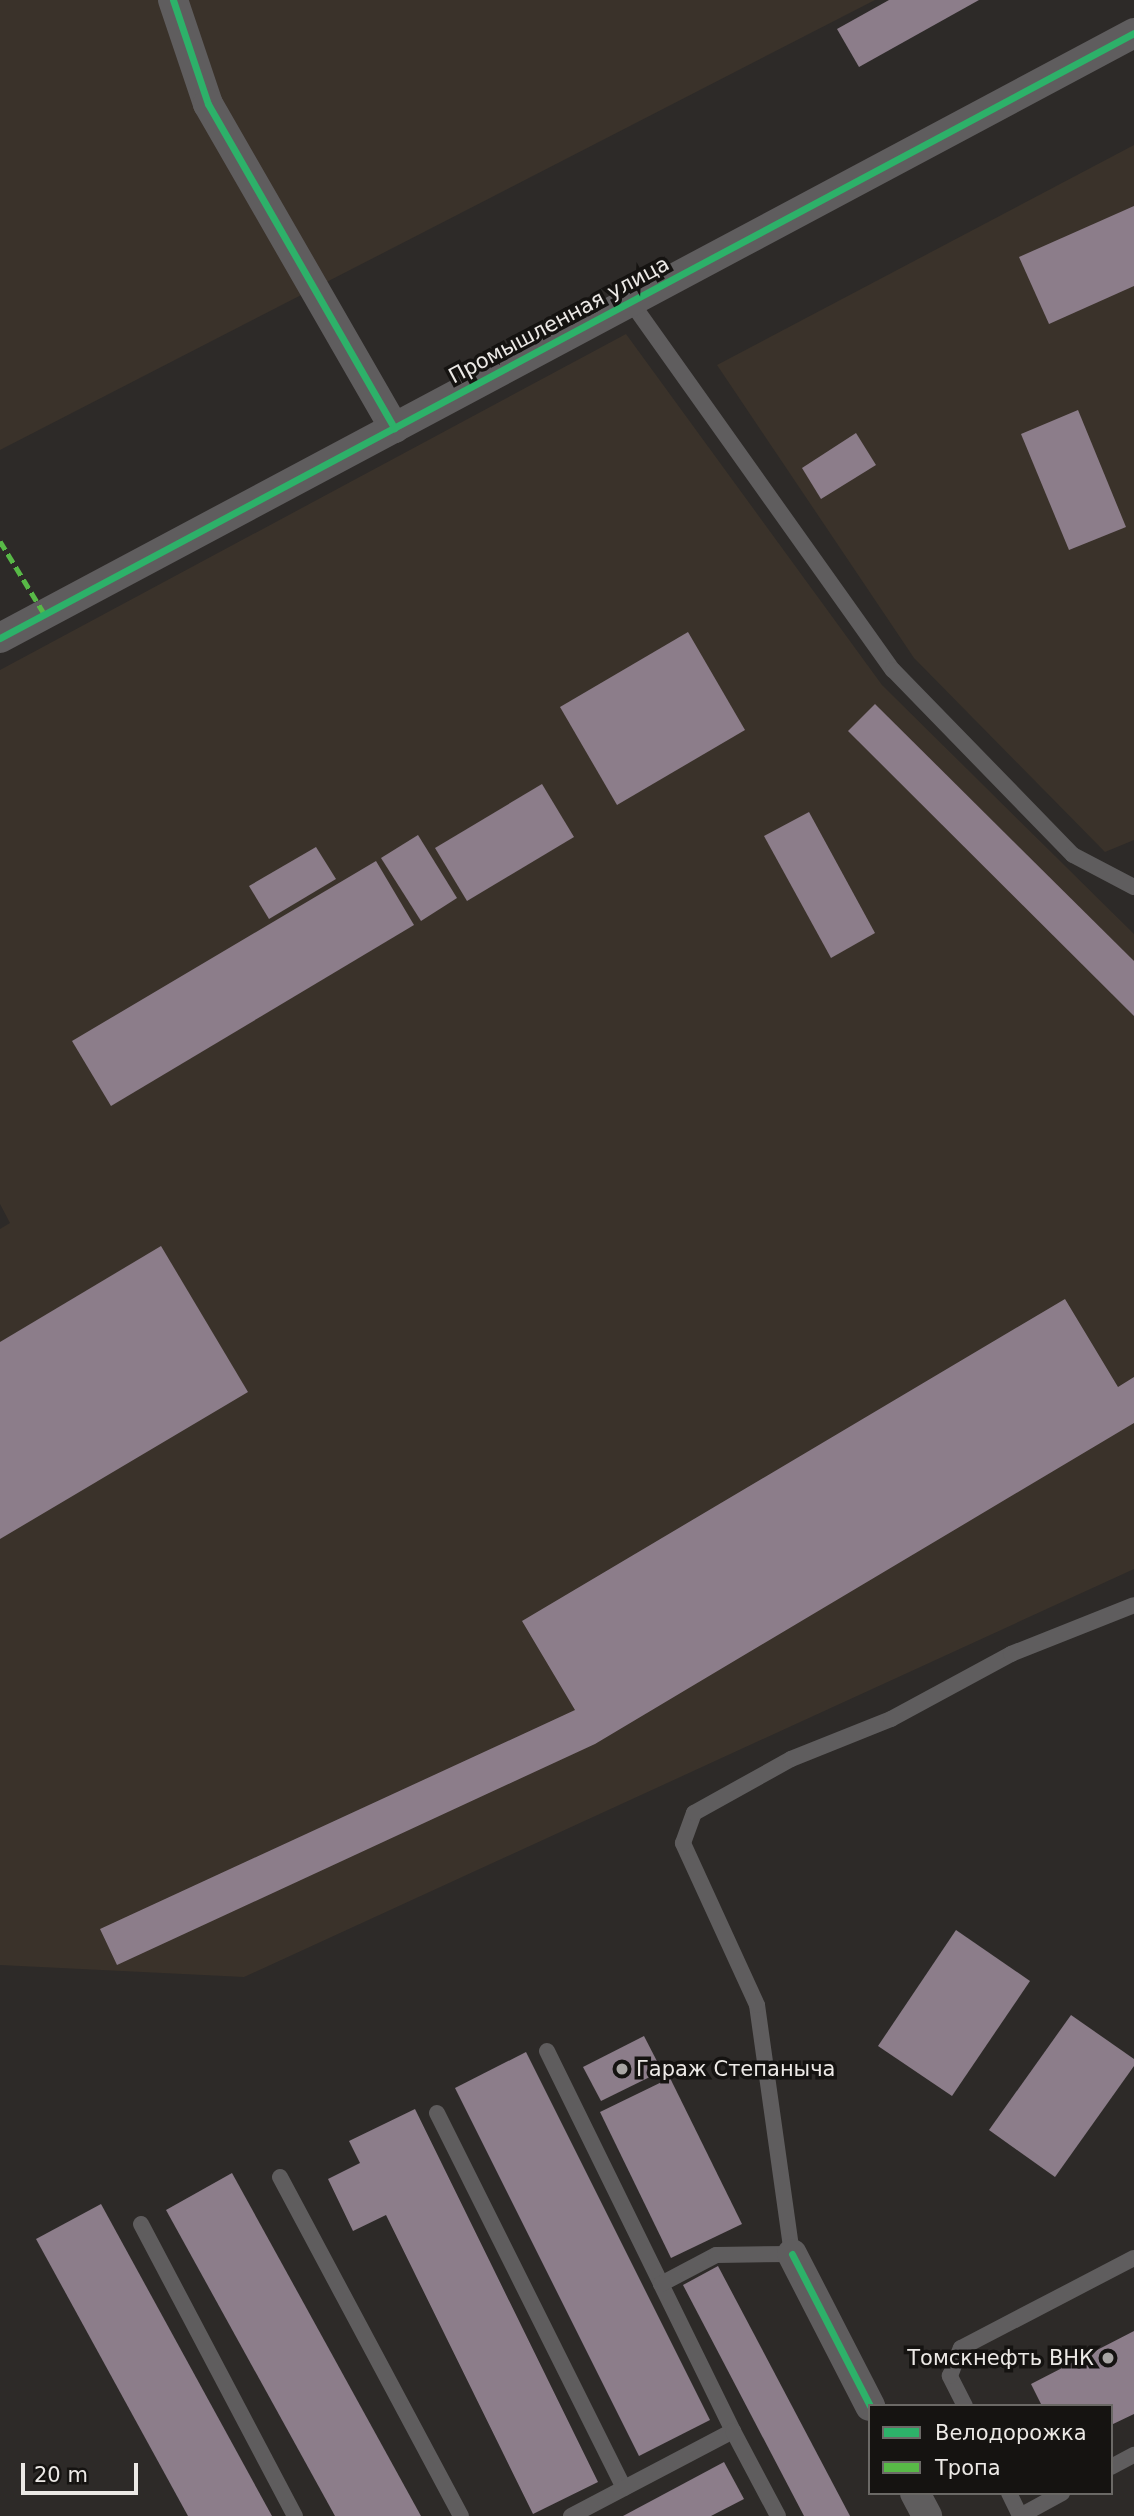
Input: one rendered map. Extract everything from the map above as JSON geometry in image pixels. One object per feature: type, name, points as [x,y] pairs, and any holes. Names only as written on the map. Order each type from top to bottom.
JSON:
[{"type":"street","points":[[173,0],[208,104],[394,428]]},
{"type":"street","name":"Промышленная улица","points":[[0,638],[1134,33]]},
{"type":"street","points":[[792,2254],[869,2404]]},
{"type":"street","points":[[916,2495],[927,2516]]},
{"type":"lane","points":[[631,302],[893,670],[1073,855],[1134,887]]},
{"type":"lane","points":[[661,2284],[716,2255],[792,2254],[757,2005],[682,1843],[694,1813],[791,1759],[891,1719],[1011,1654],[1134,1605]]},
{"type":"lane","points":[[547,2051],[773,2514]]},
{"type":"lane","points":[[437,2113],[624,2488]]},
{"type":"lane","points":[[280,2177],[461,2516]]},
{"type":"lane","points":[[141,2224],[295,2516]]},
{"type":"lane","points":[[964,2404],[950,2376],[961,2348],[1134,2258]]},
{"type":"lane","points":[[570,2516],[733,2431]]},
{"type":"lane","points":[[1113,2466],[1134,2455]]},
{"type":"lane","points":[[1010,2495],[1020,2516],[1058,2495]]},
{"type":"shaded area","points":[[0,0],[875,0],[0,450]]},
{"type":"shaded area","points":[[1134,145],[1134,840],[1105,852],[914,658],[717,365]]},
{"type":"shaded area","points":[[626,334],[882,685],[1134,934],[1134,1569],[244,1977],[0,1965],[0,1229],[10,1223],[0,1204],[0,670]]},
{"type":"building","points":[[889,0],[979,0],[859,67],[837,29]]},
{"type":"building","points":[[1134,206],[1134,286],[1049,324],[1019,257]]},
{"type":"building","points":[[1078,410],[1126,527],[1069,550],[1021,434]]},
{"type":"building","points":[[856,433],[876,465],[821,499],[802,468]]},
{"type":"building","points":[[688,632],[745,730],[617,805],[560,707]]},
{"type":"building","points":[[875,704],[1134,961],[1134,1016],[848,731]]},
{"type":"building","points":[[542,784],[574,837],[467,901],[435,848]]},
{"type":"building","points":[[809,812],[875,933],[831,958],[764,836]]},
{"type":"building","points":[[418,835],[457,898],[421,921],[381,858]]},
{"type":"building","points":[[316,847],[336,879],[269,919],[249,886]]},
{"type":"building","points":[[376,861],[414,925],[111,1106],[72,1041]]},
{"type":"building","points":[[161,1246],[248,1392],[0,1539],[0,1342]]},
{"type":"building","points":[[1065,1299],[1118,1387],[1134,1377],[1134,1423],[595,1744],[117,1965],[100,1929],[575,1710],[522,1621]]},
{"type":"building","points":[[956,1930],[1030,1981],[952,2096],[878,2046]]},
{"type":"building","points":[[1071,2015],[1134,2059],[1134,2066],[1055,2177],[989,2130]]},
{"type":"building","name":"Гараж Степаныча","points":[[644,2036],[662,2071],[601,2101],[583,2067]]},
{"type":"building","points":[[526,2052],[710,2420],[639,2456],[455,2088]]},
{"type":"building","points":[[670,2078],[742,2224],[671,2258],[600,2112]]},
{"type":"building","points":[[415,2109],[598,2482],[533,2514],[386,2215],[353,2231],[328,2179],[360,2163],[349,2141]]},
{"type":"building","points":[[232,2173],[421,2516],[335,2516],[166,2210]]},
{"type":"building","points":[[101,2204],[272,2516],[188,2516],[36,2239]]},
{"type":"building","points":[[718,2266],[850,2516],[804,2516],[683,2285]]},
{"type":"building","name":"Томскнефть ВНК","points":[[1134,2331],[1134,2414],[1113,2424],[1113,2404],[1041,2404],[1031,2384]]},
{"type":"building","points":[[724,2462],[744,2499],[711,2516],[623,2516]]},
{"type":"marked path","points":[[0,541],[45,615]]},
{"type":"cycle path","points":[[173,0],[208,104],[394,428]]},
{"type":"cycle path","points":[[0,638],[1134,33]]},
{"type":"cycle path","points":[[792,2254],[869,2404]]},
{"type":"place","name":"Гараж Степаныча","points":[[622,2069]]},
{"type":"place","name":"Томскнефть ВНК","points":[[1108,2358]]}]
